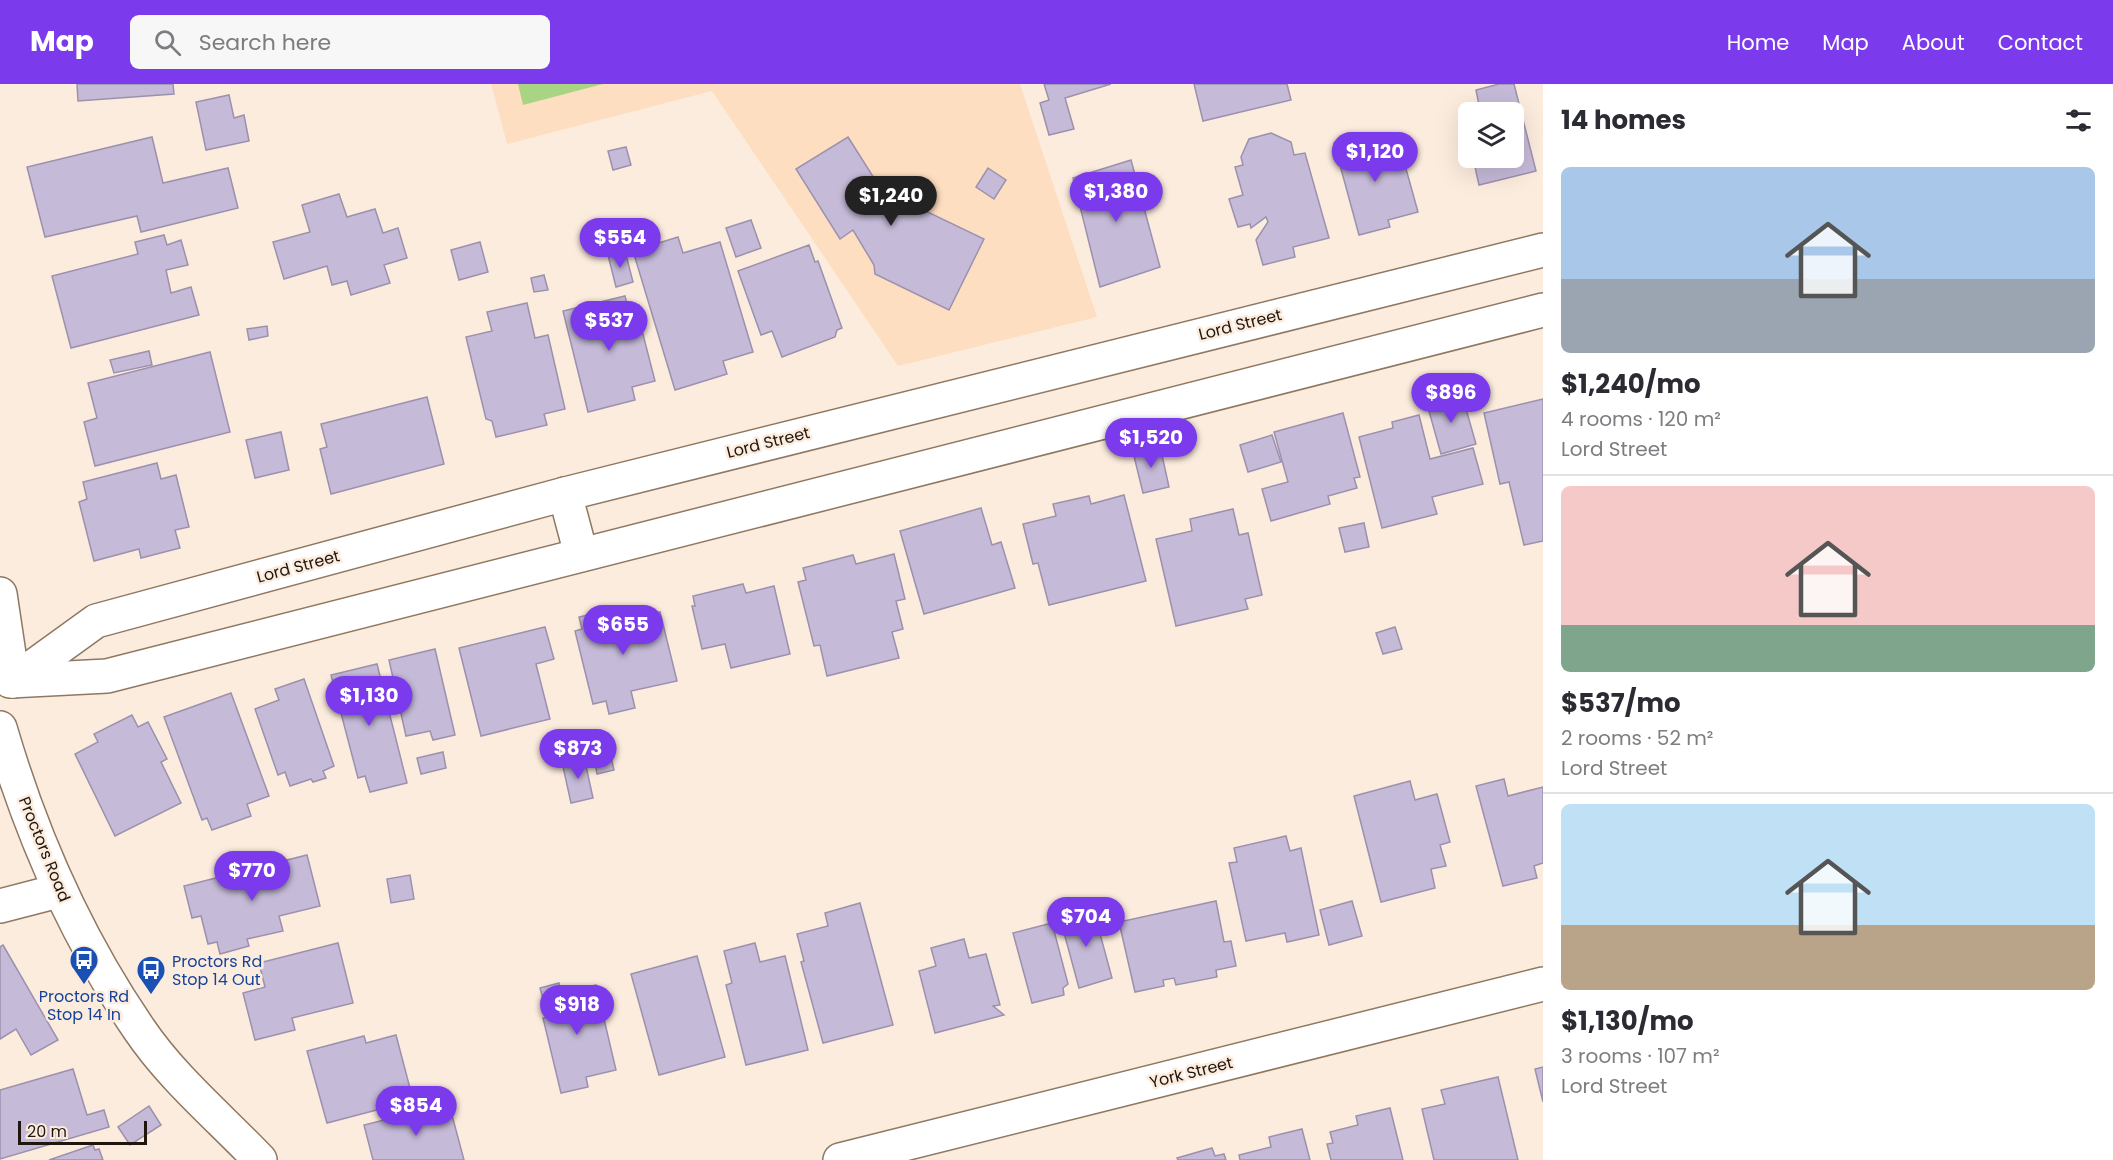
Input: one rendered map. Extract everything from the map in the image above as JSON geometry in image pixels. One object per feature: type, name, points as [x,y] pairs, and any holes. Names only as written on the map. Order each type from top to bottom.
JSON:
[{"type":"street","name":"Lord Street","points":[[6,682],[96,621],[565,494],[1543,250]]},
{"type":"street","points":[[0,594],[6,682],[107,676],[1543,310]]},
{"type":"street","points":[[565,494],[581,554]]},
{"type":"street","name":"Proctors Road","points":[[0,728],[58,891],[140,1030],[179,1076],[260,1160]]},
{"type":"street","points":[[0,906],[58,891]]},
{"type":"street","name":"York Street","points":[[840,1160],[1543,984]]},
{"type":"shaded area","points":[[491,84],[1020,84],[1097,317],[898,366],[712,91],[507,144]]},
{"type":"green space","points":[[518,84],[603,84],[523,105]]},
{"type":"building","points":[[77,84],[173,84],[174,94],[78,101]]},
{"type":"building","points":[[1044,84],[1111,84],[1065,98],[1074,129],[1049,135],[1040,103],[1049,100]]},
{"type":"building","points":[[1194,84],[1287,84],[1291,100],[1203,121]]},
{"type":"building","points":[[1499,84],[1514,84],[1519,102],[1478,102],[1476,90]]},
{"type":"building","points":[[229,95],[234,118],[244,115],[249,141],[206,150],[196,102]]},
{"type":"building","points":[[1524,124],[1536,171],[1479,185],[1475,168],[1524,168]]},
{"type":"building","points":[[1271,133],[1291,142],[1294,155],[1305,153],[1329,238],[1293,247],[1295,257],[1263,265],[1256,240],[1268,222],[1266,217],[1251,228],[1250,224],[1238,227],[1229,199],[1243,195],[1235,167],[1243,165],[1241,157],[1249,139]]},
{"type":"building","points":[[1362,134],[1366,148],[1398,140],[1418,212],[1388,220],[1390,227],[1359,235],[1334,143]]},
{"type":"building","points":[[152,137],[163,183],[228,168],[238,208],[141,232],[137,216],[45,237],[27,167]]},
{"type":"building","points":[[848,137],[884,194],[900,184],[913,205],[984,239],[949,310],[875,274],[874,265],[853,230],[840,239],[796,169]]},
{"type":"building","points":[[626,147],[631,165],[613,170],[608,151]]},
{"type":"building","points":[[1131,160],[1160,267],[1100,287],[1073,178]]},
{"type":"building","points":[[988,168],[1006,180],[994,199],[976,187]]},
{"type":"building","points":[[339,194],[347,217],[375,209],[383,233],[398,228],[407,258],[384,265],[390,283],[351,295],[347,281],[332,285],[327,266],[284,279],[273,242],[310,232],[302,205]]},
{"type":"building","points":[[751,220],[761,248],[736,257],[726,228]]},
{"type":"building","points":[[164,235],[167,245],[181,240],[188,265],[166,270],[171,293],[191,287],[199,315],[71,348],[52,276],[138,254],[135,242]]},
{"type":"building","points":[[678,237],[683,253],[720,242],[753,352],[723,361],[727,374],[675,390],[633,251]]},
{"type":"building","points":[[480,242],[488,272],[459,280],[451,250]]},
{"type":"building","points":[[809,245],[815,262],[818,261],[842,328],[837,330],[835,337],[782,357],[772,331],[761,335],[738,271]]},
{"type":"building","points":[[625,251],[633,282],[616,287],[608,255]]},
{"type":"building","points":[[544,275],[548,290],[534,292],[531,278]]},
{"type":"building","points":[[625,296],[629,312],[637,311],[655,381],[632,387],[635,400],[588,412],[563,311]]},
{"type":"building","points":[[527,303],[535,338],[548,335],[565,409],[544,414],[547,425],[496,437],[492,421],[486,419],[466,337],[492,331],[487,312]]},
{"type":"building","points":[[267,326],[268,336],[249,340],[247,329]]},
{"type":"building","points":[[149,351],[152,365],[114,373],[110,360]]},
{"type":"building","points":[[210,352],[230,432],[95,466],[84,422],[97,418],[88,383]]},
{"type":"building","points":[[1462,395],[1476,444],[1441,454],[1427,404]]},
{"type":"building","points":[[427,397],[444,464],[331,494],[320,449],[327,447],[321,424]]},
{"type":"building","points":[[1543,399],[1543,541],[1524,545],[1509,482],[1500,484],[1484,413]]},
{"type":"building","points":[[1343,413],[1360,477],[1354,478],[1357,488],[1328,496],[1330,504],[1271,521],[1262,489],[1288,482],[1274,432]]},
{"type":"building","points":[[1419,415],[1430,459],[1473,448],[1483,484],[1432,497],[1437,514],[1382,528],[1359,437],[1393,428],[1392,422]]},
{"type":"building","points":[[281,432],[289,470],[255,478],[246,440]]},
{"type":"building","points":[[1272,435],[1281,462],[1248,472],[1240,445]]},
{"type":"building","points":[[1160,446],[1169,487],[1143,493],[1133,452]]},
{"type":"building","points":[[157,463],[161,479],[176,475],[189,527],[175,530],[180,548],[141,558],[139,549],[94,561],[79,502],[87,499],[83,482]]},
{"type":"building","points":[[1124,495],[1146,581],[1049,605],[1038,563],[1033,564],[1023,524],[1056,516],[1053,504],[1089,496],[1091,504]]},
{"type":"building","points":[[981,508],[992,545],[1001,542],[1015,588],[924,614],[900,531]]},
{"type":"building","points":[[1233,509],[1239,535],[1248,533],[1262,595],[1245,599],[1248,609],[1176,626],[1156,539],[1192,531],[1190,519]]},
{"type":"building","points":[[1364,523],[1369,547],[1345,552],[1339,528]]},
{"type":"building","points":[[894,554],[905,599],[896,601],[903,629],[892,632],[899,658],[827,676],[820,645],[814,646],[798,582],[806,580],[803,568],[853,555],[856,564]]},
{"type":"building","points":[[743,584],[746,593],[774,586],[790,654],[731,668],[725,644],[702,649],[692,606],[695,606],[693,596]]},
{"type":"building","points":[[622,607],[625,621],[660,612],[677,681],[631,691],[635,708],[609,714],[606,701],[593,704],[575,631],[582,629],[579,617]]},
{"type":"building","points":[[545,627],[554,659],[536,664],[550,719],[481,736],[459,648]]},
{"type":"building","points":[[1395,627],[1402,649],[1383,654],[1376,633]]},
{"type":"building","points":[[435,649],[455,735],[433,740],[430,731],[406,736],[389,660]]},
{"type":"building","points":[[377,664],[407,783],[370,792],[365,776],[358,778],[331,675]]},
{"type":"building","points":[[304,679],[334,766],[323,771],[326,778],[313,782],[311,779],[290,786],[285,772],[278,775],[255,709],[279,700],[275,689]]},
{"type":"building","points":[[231,693],[269,796],[247,804],[251,816],[212,830],[207,818],[202,820],[164,717]]},
{"type":"building","points":[[132,715],[138,727],[148,722],[167,759],[161,762],[181,803],[115,836],[75,754],[98,742],[94,734]]},
{"type":"building","points":[[608,744],[614,770],[597,774],[592,747]]},
{"type":"building","points":[[443,752],[446,768],[421,774],[417,758]]},
{"type":"building","points":[[584,757],[593,798],[571,803],[562,762]]},
{"type":"building","points":[[1504,779],[1508,796],[1543,787],[1543,863],[1534,866],[1537,878],[1503,886],[1476,786]]},
{"type":"building","points":[[1410,781],[1415,800],[1437,794],[1450,842],[1440,845],[1446,866],[1431,869],[1435,888],[1381,902],[1354,796]]},
{"type":"building","points":[[1286,836],[1290,851],[1301,848],[1319,935],[1287,942],[1285,933],[1246,941],[1229,863],[1237,862],[1234,848]]},
{"type":"building","points":[[307,855],[320,906],[279,916],[283,931],[247,939],[249,946],[220,954],[217,942],[208,944],[201,916],[192,918],[184,886]]},
{"type":"building","points":[[410,875],[414,899],[391,903],[387,879]]},
{"type":"building","points":[[1216,901],[1224,942],[1231,941],[1236,966],[1216,970],[1217,977],[1176,985],[1174,978],[1163,980],[1164,986],[1135,992],[1119,922]]},
{"type":"building","points":[[1352,901],[1362,936],[1329,945],[1320,910]]},
{"type":"building","points":[[860,903],[893,1025],[823,1043],[801,962],[804,961],[797,934],[828,926],[825,913]]},
{"type":"building","points":[[1093,908],[1112,978],[1079,988],[1060,918]]},
{"type":"building","points":[[1052,923],[1068,984],[1063,988],[1064,995],[1032,1003],[1013,933]]},
{"type":"building","points":[[964,939],[969,958],[986,954],[1000,1005],[993,1006],[1004,1015],[935,1033],[919,971],[936,966],[931,948]]},
{"type":"building","points":[[338,943],[353,1003],[292,1018],[295,1030],[255,1040],[243,993],[265,987],[259,963]]},
{"type":"building","points":[[755,943],[760,962],[785,956],[808,1050],[746,1065],[726,985],[732,983],[724,951]]},
{"type":"building","points":[[3,945],[58,1040],[31,1055],[16,1029],[0,1039],[0,947]]},
{"type":"building","points":[[697,956],[725,1057],[659,1075],[631,974]]},
{"type":"building","points":[[559,983],[561,994],[596,985],[616,1070],[586,1077],[588,1087],[561,1093],[543,1018],[548,1017],[540,988]]},
{"type":"building","points":[[396,1035],[411,1092],[389,1098],[392,1106],[327,1123],[307,1051],[364,1036],[366,1043]]},
{"type":"building","points":[[1543,1067],[1543,1102],[1535,1069]]},
{"type":"building","points":[[73,1069],[87,1115],[104,1110],[109,1127],[0,1159],[0,1090]]},
{"type":"building","points":[[1498,1077],[1518,1160],[1434,1160],[1422,1109],[1445,1104],[1441,1090]]},
{"type":"building","points":[[449,1104],[464,1160],[373,1160],[364,1125]]},
{"type":"building","points":[[149,1106],[161,1125],[130,1145],[118,1127]]},
{"type":"building","points":[[1390,1108],[1403,1160],[1331,1160],[1327,1144],[1333,1143],[1330,1132],[1358,1125],[1356,1116]]},
{"type":"building","points":[[1302,1129],[1310,1160],[1240,1160],[1239,1155],[1271,1147],[1269,1137]]},
{"type":"building","points":[[93,1145],[95,1150],[99,1149],[103,1160],[49,1160]]},
{"type":"building","points":[[1212,1148],[1215,1156],[1224,1154],[1226,1160],[1178,1160],[1177,1158]]},
{"type":"place","name":"Proctors Rd Stop 14 In","points":[[84,986]]},
{"type":"place","name":"Proctors Rd Stop 14 Out","points":[[151,996]]}]
